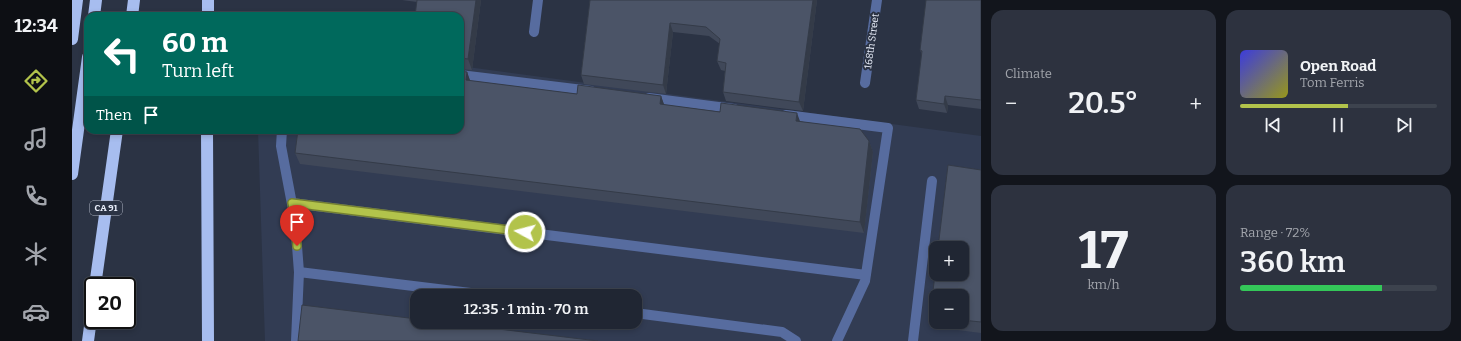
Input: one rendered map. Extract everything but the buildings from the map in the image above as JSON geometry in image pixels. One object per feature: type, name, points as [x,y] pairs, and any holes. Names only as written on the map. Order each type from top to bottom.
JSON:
[{"type":"highway","points":[[72,39],[77,0]]},
{"type":"highway","points":[[94,12],[96,0]]},
{"type":"highway","points":[[132,12],[134,0]]},
{"type":"highway","points":[[208,0],[208,12]]},
{"type":"highway","points":[[72,174],[84,86]]},
{"type":"highway","name":"CA 91","points":[[96,277],[115,134]]},
{"type":"highway","points":[[207,134],[208,341]]},
{"type":"highway","points":[[88,341],[90,329]]},
{"type":"street","points":[[534,32],[538,0]]},
{"type":"street","name":"168th Street","points":[[865,83],[877,0]]},
{"type":"street","points":[[464,76],[603,93]]},
{"type":"street","points":[[642,98],[745,110]]},
{"type":"street","points":[[777,114],[888,128],[865,281],[838,341]]},
{"type":"street","points":[[282,134],[281,146],[295,220],[299,272],[296,341]]},
{"type":"street","points":[[913,341],[932,181]]},
{"type":"street","points":[[292,203],[866,275]]},
{"type":"street","points":[[299,272],[438,289]]},
{"type":"street","points":[[642,314],[782,332],[796,341]]},
{"type":"shaded area","points":[[464,67],[981,136],[981,341],[265,341],[258,134],[464,134]]},
{"type":"route","points":[[297,246],[292,203],[525,232]]}]
